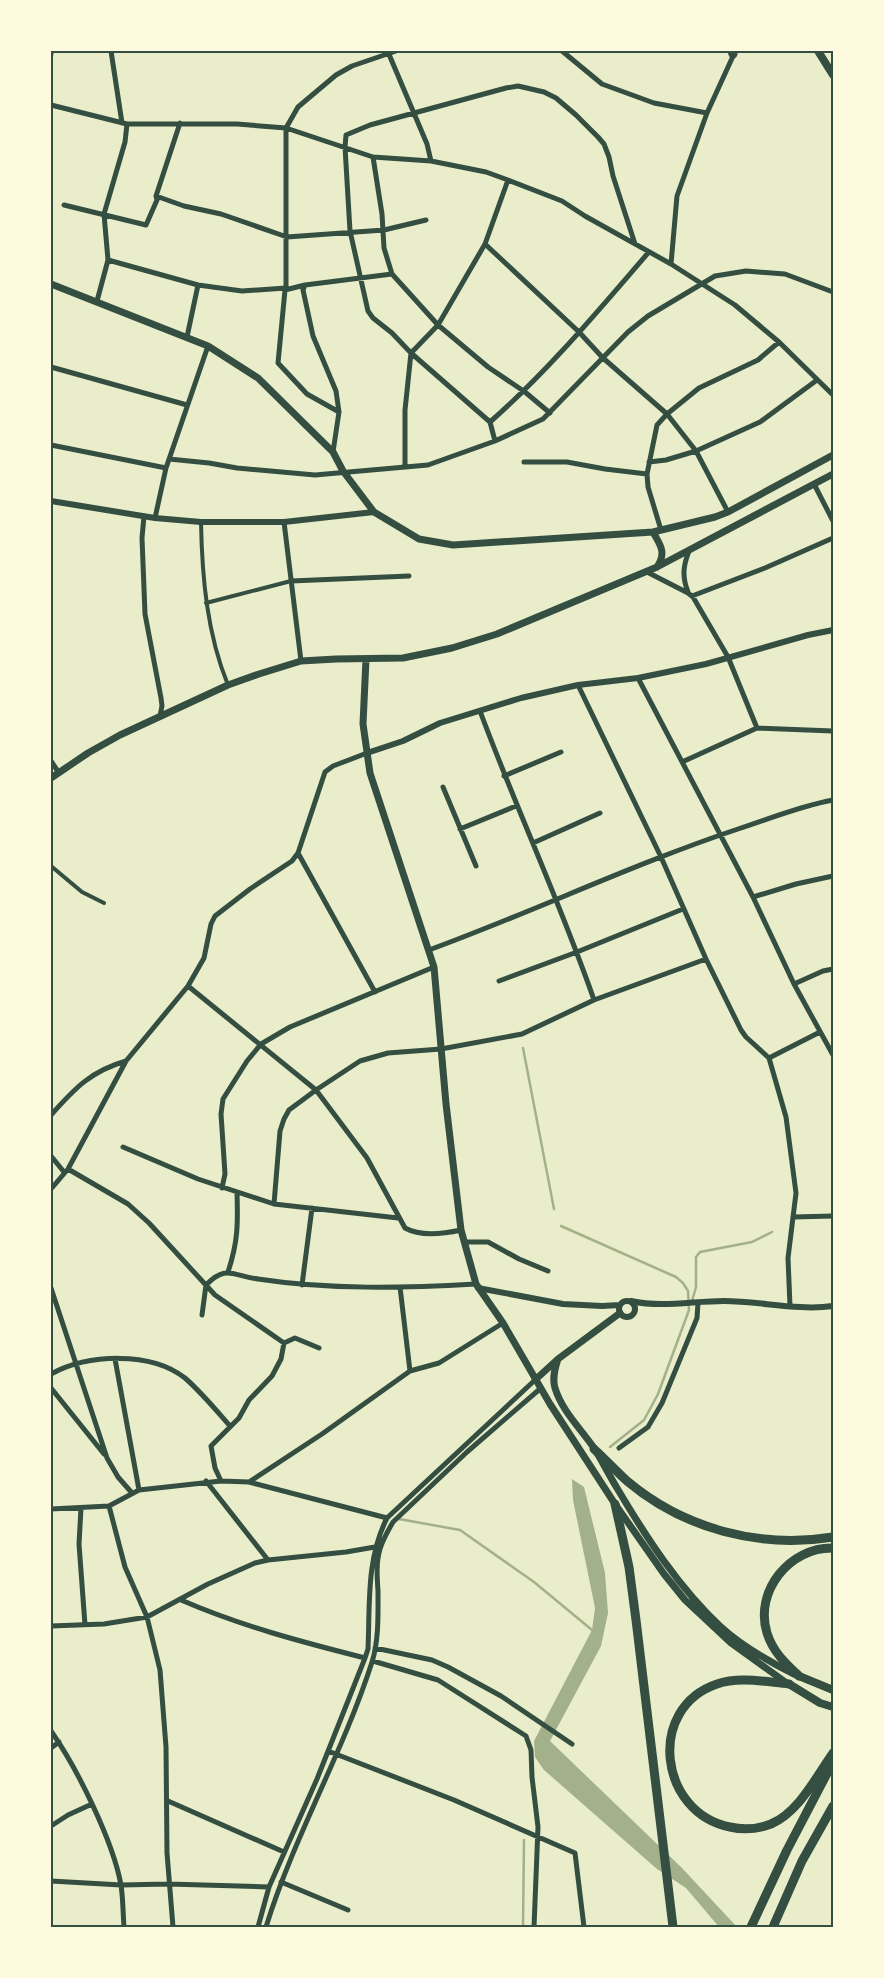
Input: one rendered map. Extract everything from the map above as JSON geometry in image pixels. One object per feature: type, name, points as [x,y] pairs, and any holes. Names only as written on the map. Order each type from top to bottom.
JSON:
[{"type":"highway","points":[[594,1449],[628,1481],[676,1514],[695,1522],[743,1536],[772,1540],[833,1537]]},
{"type":"highway","points":[[616,1504],[629,1567],[672,1927]]},
{"type":"highway","points":[[799,1676],[778,1657],[767,1632],[764,1612],[768,1594],[776,1578],[786,1566],[800,1556],[814,1550],[833,1548]]},
{"type":"highway","points":[[789,1684],[735,1680],[717,1684],[690,1700],[674,1724],[670,1740],[673,1778],[682,1797],[693,1809],[721,1825],[743,1829],[772,1824],[786,1814],[801,1799],[833,1753]]},
{"type":"highway","points":[[751,1927],[787,1850],[833,1762]]},
{"type":"highway","points":[[773,1927],[802,1861],[833,1806]]},
{"type":"main road","points":[[818,51],[833,75]]},
{"type":"main road","points":[[51,284],[208,346],[258,378],[333,452],[343,471],[374,512],[419,539],[452,545],[652,532],[728,512],[833,455]]},
{"type":"main road","points":[[51,778],[88,753],[160,716],[228,685],[301,661],[404,658],[452,648],[497,634],[647,572],[689,552],[833,474]]},
{"type":"main road","points":[[652,532],[663,550],[662,558],[657,567]]},
{"type":"main road","points":[[366,659],[363,724],[370,772],[434,967],[461,1230],[477,1286],[503,1323],[535,1380],[664,1574],[698,1612],[730,1643],[789,1684],[820,1703],[833,1707]]},
{"type":"main road","points":[[535,1380],[620,1309]]},
{"type":"main road","points":[[558,1359],[553,1378],[556,1392],[561,1402],[594,1449],[618,1490],[673,1574],[701,1607],[743,1645],[769,1662],[833,1690]]},
{"type":"street","points":[[96,301],[108,260],[104,214],[125,142],[124,123],[111,51]]},
{"type":"street","points":[[339,412],[307,394],[278,363],[285,289],[287,237],[286,128],[298,107],[336,75],[352,66],[388,52],[396,51]]},
{"type":"street","points":[[562,51],[602,84],[654,103],[707,113]]},
{"type":"street","points":[[388,52],[427,144],[431,161]]},
{"type":"street","points":[[671,264],[677,196],[707,113],[734,52]]},
{"type":"street","points":[[495,441],[490,422],[411,353],[392,333],[373,318],[368,310],[359,279],[350,231],[344,138],[352,131],[518,86],[537,90],[556,98],[576,115],[604,144],[636,245]]},
{"type":"street","points":[[51,105],[124,123],[237,124],[286,128],[373,157],[431,161],[486,172],[508,180],[562,200],[648,253],[671,264],[735,305],[779,342],[833,394]]},
{"type":"street","points":[[64,205],[146,225],[157,200],[156,196],[180,124]]},
{"type":"street","points":[[373,157],[384,230],[384,248],[392,274],[438,325],[488,367],[525,392],[550,413]]},
{"type":"street","points":[[405,467],[405,410],[411,353],[438,325],[485,244],[508,180]]},
{"type":"street","points":[[156,196],[184,206],[209,210],[287,237],[384,230],[426,220]]},
{"type":"street","points":[[485,244],[580,332],[603,358],[667,414],[696,451],[728,512]]},
{"type":"street","points":[[490,422],[525,392],[648,253]]},
{"type":"street","points":[[108,260],[198,285],[242,291],[285,289],[392,274]]},
{"type":"street","points":[[169,459],[308,475],[428,465],[495,441],[544,419],[628,332],[648,316],[715,276],[746,271],[785,274],[833,292]]},
{"type":"street","points":[[187,337],[198,285]]},
{"type":"street","points":[[305,286],[303,290],[313,336],[336,391],[339,412],[333,452]]},
{"type":"street","points":[[661,530],[646,474],[652,440],[657,425],[698,388],[758,360],[779,342]]},
{"type":"street","points":[[155,518],[166,468],[208,346]]},
{"type":"street","points":[[51,367],[187,405]]},
{"type":"street","points":[[649,462],[666,460],[696,451],[769,417],[817,380]]},
{"type":"street","points":[[51,445],[166,468]]},
{"type":"street","points":[[524,462],[566,462],[646,474]]},
{"type":"street","points":[[814,484],[833,522]]},
{"type":"street","points":[[51,502],[155,518],[201,522],[284,522],[374,512]]},
{"type":"street","points":[[144,516],[142,538],[145,614],[161,698],[160,716]]},
{"type":"street","points":[[201,522],[206,603],[220,665],[228,685]]},
{"type":"street","points":[[284,522],[301,661]]},
{"type":"street","points":[[647,572],[690,595],[765,568],[833,538]]},
{"type":"street","points":[[689,552],[684,564],[683,575],[690,595],[728,657],[757,728]]},
{"type":"street","points":[[206,603],[291,580],[409,576]]},
{"type":"street","points":[[51,1189],[66,1170],[126,1061],[188,986],[204,958],[211,924],[215,916],[250,889],[292,861],[298,853],[325,772],[333,766],[403,741],[440,723],[521,698],[578,685],[638,678],[706,664],[833,630]]},
{"type":"street","points":[[638,678],[753,897],[794,984],[833,1055]]},
{"type":"street","points":[[578,685],[661,857],[706,960],[741,1030],[769,1058],[786,1117],[796,1193],[788,1258],[790,1306]]},
{"type":"street","points":[[480,711],[516,806],[577,952],[594,1000]]},
{"type":"street","points":[[682,762],[757,728],[833,732]]},
{"type":"street","points":[[504,776],[562,752]]},
{"type":"street","points":[[51,761],[59,773]]},
{"type":"street","points":[[443,786],[476,866]]},
{"type":"street","points":[[429,950],[476,933],[661,857],[721,835],[833,800]]},
{"type":"street","points":[[460,829],[516,806]]},
{"type":"street","points":[[532,843],[600,813]]},
{"type":"street","points":[[298,853],[375,992]]},
{"type":"street","points":[[51,866],[82,892],[104,902]]},
{"type":"street","points":[[753,897],[796,884],[833,876]]},
{"type":"street","points":[[499,980],[577,952],[683,908]]},
{"type":"street","points":[[274,1204],[280,1131],[284,1118],[289,1110],[360,1061],[388,1053],[441,1049],[522,1034],[594,1000],[706,960]]},
{"type":"street","points":[[222,1188],[225,1174],[221,1114],[224,1099],[247,1060],[262,1044],[290,1027],[434,967]]},
{"type":"street","points":[[794,984],[823,970],[833,969]]},
{"type":"street","points":[[188,986],[262,1044],[316,1090],[367,1158],[405,1228],[415,1234],[449,1233],[461,1230]]},
{"type":"street","points":[[769,1058],[820,1032]]},
{"type":"street","points":[[51,1115],[74,1089],[94,1073],[126,1061]]},
{"type":"street","points":[[122,1147],[222,1188],[274,1204],[398,1218]]},
{"type":"street","points":[[51,1156],[66,1170],[128,1204],[149,1223],[215,1295],[284,1343]]},
{"type":"street","points":[[228,1272],[235,1250],[238,1230],[237,1192]]},
{"type":"street","points":[[302,1285],[312,1208]]},
{"type":"street","points":[[793,1216],[833,1216]]},
{"type":"street","points":[[464,1242],[488,1242],[519,1259],[548,1271]]},
{"type":"street","points":[[202,1315],[206,1285],[215,1276],[228,1272],[244,1277],[302,1285],[477,1286],[563,1304],[620,1309]]},
{"type":"street","points":[[400,1287],[410,1371]]},
{"type":"street","points":[[51,1288],[107,1458]]},
{"type":"street","points":[[620,1309],[627,1300],[647,1305],[724,1301],[790,1306],[833,1306]]},
{"type":"street","points":[[631,1302],[634,1304],[635,1313]]},
{"type":"street","points":[[619,1448],[648,1427],[662,1403],[696,1318],[698,1303]]},
{"type":"street","points":[[620,1309],[625,1318],[632,1316],[647,1305]]},
{"type":"street","points":[[249,1482],[322,1434],[410,1371],[439,1363],[503,1323]]},
{"type":"street","points":[[284,1343],[295,1338],[319,1348]]},
{"type":"street","points":[[221,1481],[215,1468],[211,1446],[239,1418],[249,1400],[272,1376],[280,1359],[284,1343]]},
{"type":"street","points":[[51,1374],[77,1364],[115,1359],[145,1360],[163,1366],[184,1378],[230,1426]]},
{"type":"street","points":[[115,1359],[139,1490]]},
{"type":"street","points":[[258,1927],[270,1887],[284,1852],[366,1658],[375,1547],[387,1518],[535,1380]]},
{"type":"street","points":[[51,1388],[107,1458],[118,1477],[132,1493]]},
{"type":"street","points":[[266,1927],[281,1882],[336,1754],[373,1661],[378,1630],[377,1573],[379,1550],[393,1522],[467,1452],[541,1388]]},
{"type":"street","points":[[51,1509],[110,1506],[139,1490],[221,1481],[249,1482],[387,1518]]},
{"type":"street","points":[[206,1482],[268,1560]]},
{"type":"street","points":[[110,1506],[125,1567],[147,1618],[160,1670],[163,1693],[168,1801],[166,1853],[173,1927]]},
{"type":"street","points":[[81,1508],[79,1544],[85,1624]]},
{"type":"street","points":[[51,1626],[104,1624],[147,1618],[208,1584],[255,1564],[268,1560],[375,1547]]},
{"type":"street","points":[[182,1600],[221,1617],[276,1635],[366,1658]]},
{"type":"street","points":[[375,1648],[432,1660],[448,1667],[501,1696],[570,1742]]},
{"type":"street","points":[[373,1661],[438,1680],[526,1736],[531,1750],[536,1835],[534,1927]]},
{"type":"street","points":[[51,1731],[59,1742],[92,1804],[115,1862],[121,1885],[124,1927]]},
{"type":"street","points":[[51,1748],[59,1742]]},
{"type":"street","points":[[328,1751],[390,1774],[575,1853],[584,1927]]},
{"type":"street","points":[[168,1801],[284,1852]]},
{"type":"street","points":[[51,1826],[68,1815],[92,1804]]},
{"type":"street","points":[[51,1881],[121,1885],[168,1884],[270,1887]]},
{"type":"street","points":[[281,1882],[348,1910]]},
{"type":"shaded area","points":[[572,1479],[584,1487],[605,1573],[608,1613],[601,1646],[550,1741],[682,1868],[737,1927],[719,1927],[686,1888],[657,1869],[544,1770],[535,1757],[534,1741],[592,1630],[595,1608],[573,1500]]},
{"type":"waterway","points":[[523,1048],[554,1209]]},
{"type":"waterway","points":[[561,1226],[676,1277],[688,1291],[689,1310],[658,1394],[644,1420],[610,1447]]},
{"type":"waterway","points":[[692,1301],[696,1287],[696,1257],[700,1252],[752,1242],[772,1232]]},
{"type":"waterway","points":[[399,1519],[460,1530],[534,1582],[592,1630]]},
{"type":"waterway","points":[[523,1927],[524,1840]]}]
